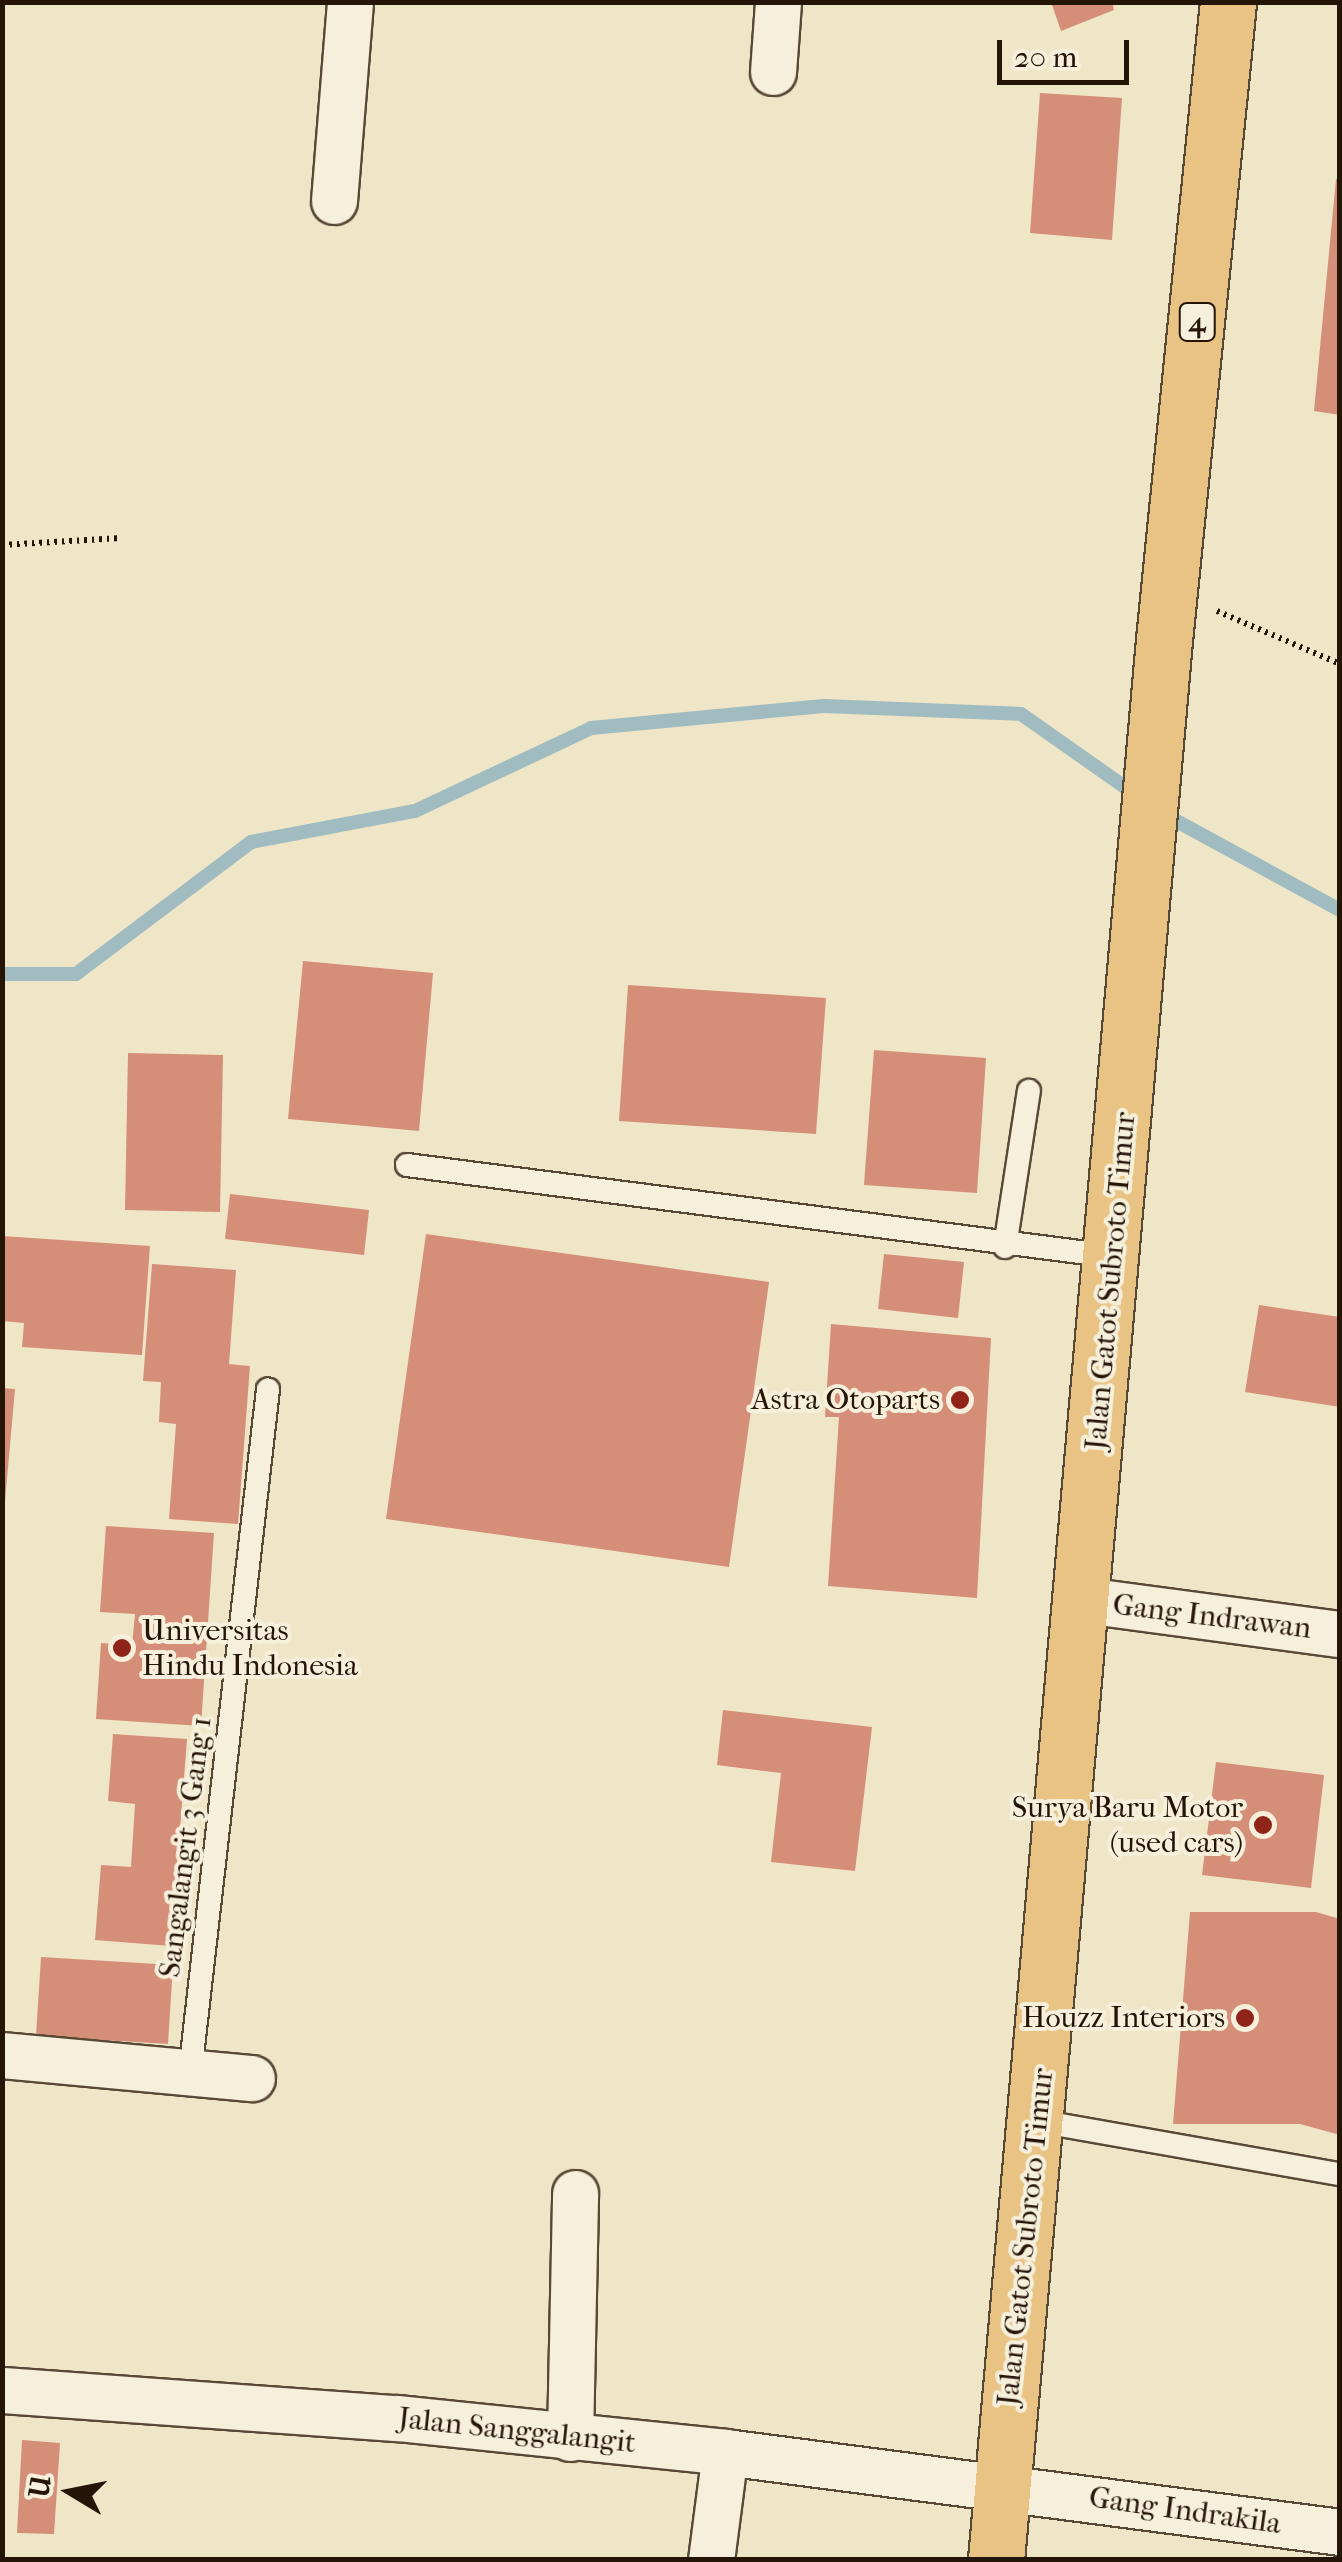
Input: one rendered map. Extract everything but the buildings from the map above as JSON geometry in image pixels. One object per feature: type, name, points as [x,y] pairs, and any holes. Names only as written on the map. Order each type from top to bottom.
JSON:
[{"type":"highway","name":"Jalan Gatot Subroto Timur","points":[[996,2560],[1016,2487],[1038,2120],[1168,616],[1228,2]]},
{"type":"street","points":[[334,201],[350,2]]},
{"type":"street","points":[[773,72],[778,2]]},
{"type":"street","name":"Gang Indrawan","points":[[1084,1600],[1340,1634]]},
{"type":"street","points":[[2,2055],[252,2078]]},
{"type":"street","points":[[570,2438],[576,2193]]},
{"type":"street","name":"Jalan Sanggalangit","points":[[2,2390],[397,2418],[1016,2487]]},
{"type":"street","points":[[711,2560],[725,2452]]},
{"type":"street","name":"Gang Indrakila","points":[[1016,2487],[1340,2532]]},
{"type":"lane","points":[[1004,1247],[1029,1091]]},
{"type":"lane","points":[[408,1165],[1004,1247],[1114,1256]]},
{"type":"lane","name":"Sangalangit 3 Gang 1","points":[[190,2073],[268,1389]]},
{"type":"lane","points":[[1038,2120],[1340,2174]]},
{"type":"path","points":[[2,546],[121,538]]},
{"type":"path","points":[[1168,616],[1340,664]]},
{"type":"waterway","points":[[2,974],[76,974],[251,842],[415,811],[591,728],[824,706],[1021,714],[1139,797]]},
{"type":"waterway","points":[[1160,812],[1340,910]]},
{"type":"place","name":"Astra Otoparts","points":[[960,1400]]},
{"type":"place","name":"Universitas Hindu Indonesia","points":[[122,1648]]},
{"type":"place","name":"Surya Baru Motor (used cars)","points":[[1263,1825]]},
{"type":"place","name":"Houzz Interiors","points":[[1245,2018]]}]
